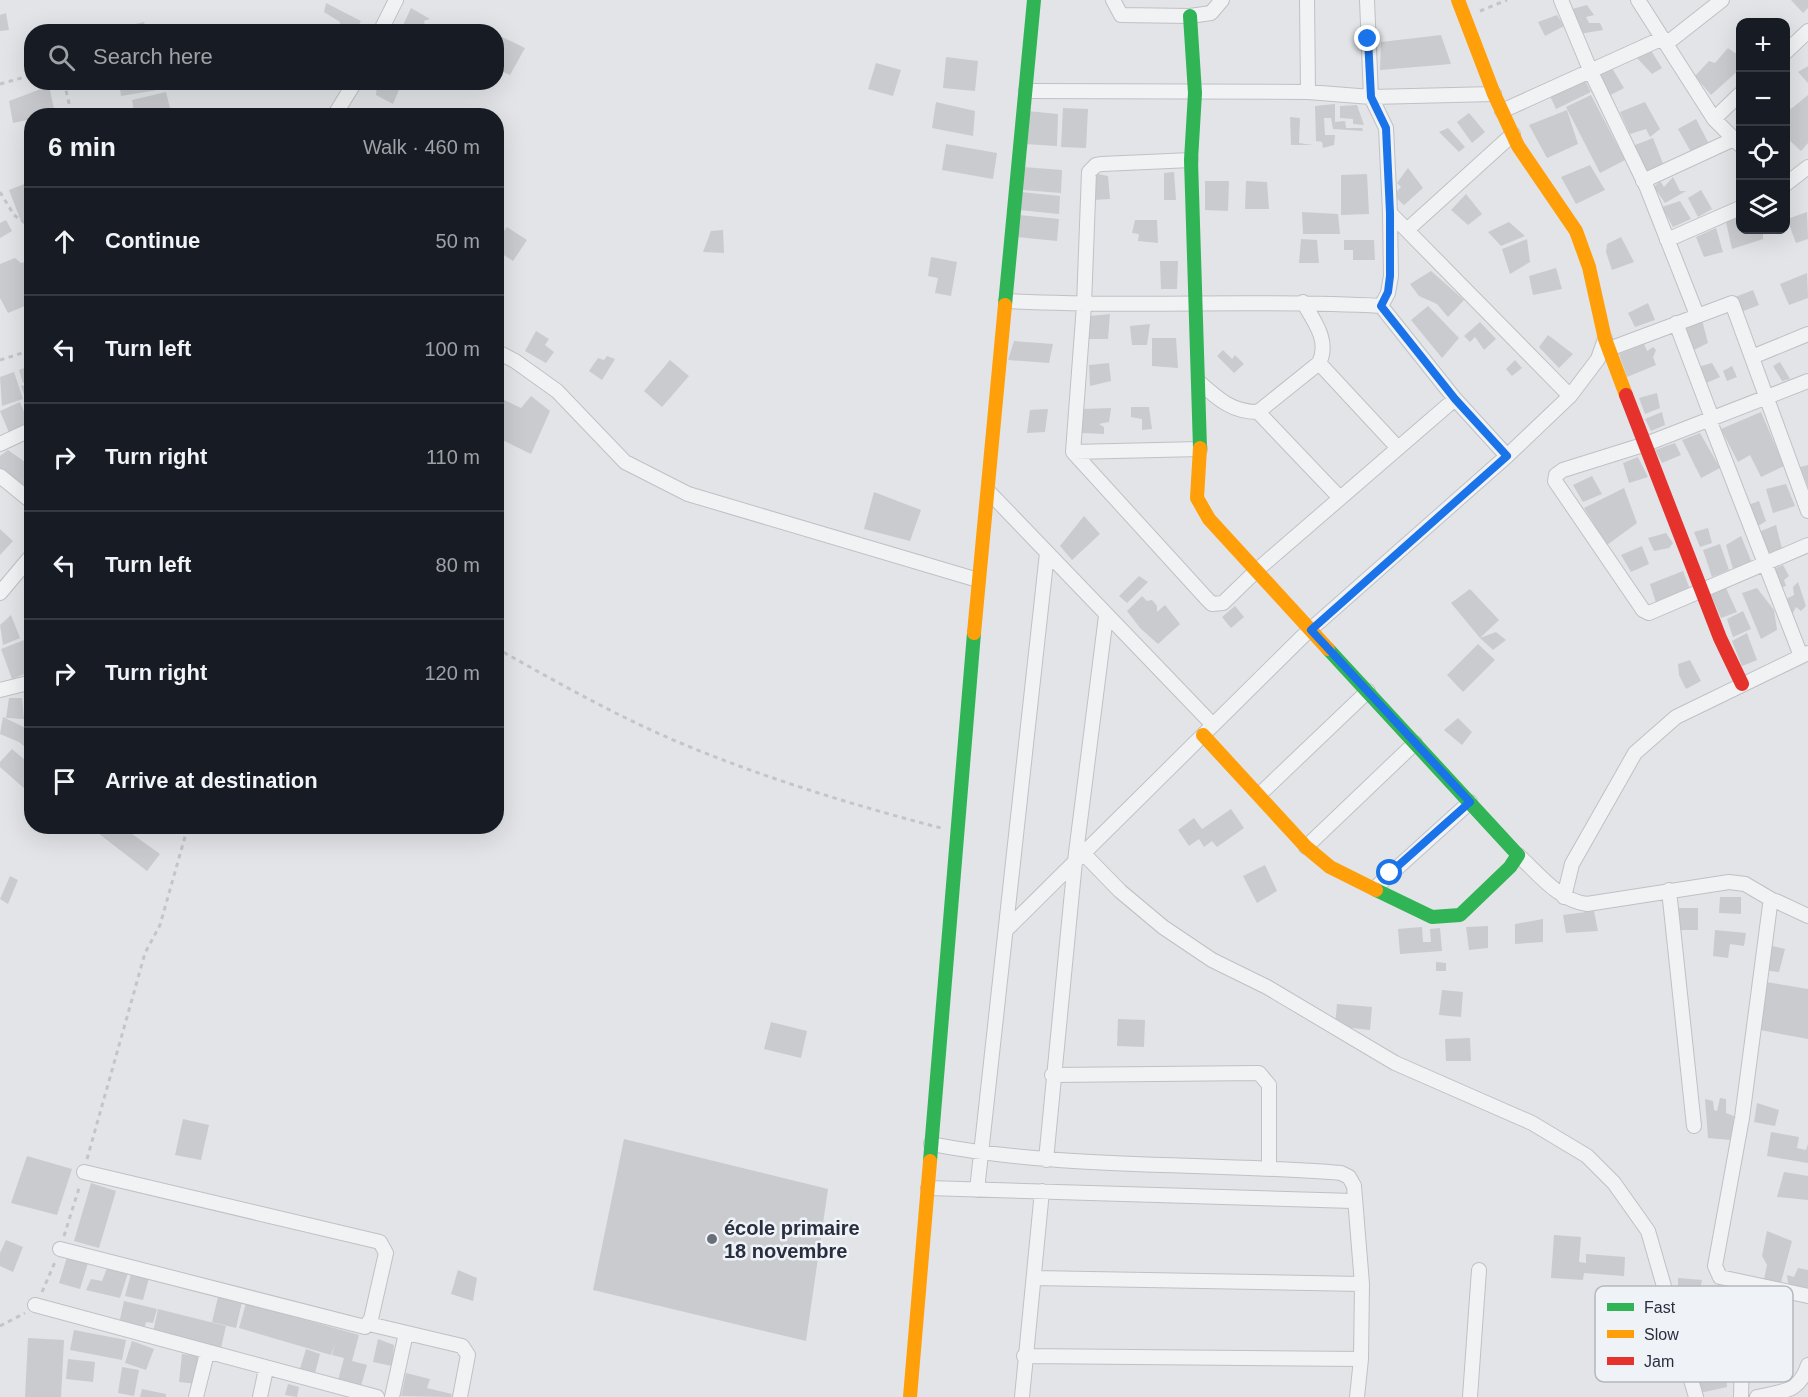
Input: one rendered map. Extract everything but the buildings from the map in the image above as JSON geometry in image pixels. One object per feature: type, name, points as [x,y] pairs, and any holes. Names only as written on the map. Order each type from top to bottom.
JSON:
[{"type":"street","points":[[384,24],[396,0]]},
{"type":"street","points":[[910,1397],[978,579],[989,492],[1034,0]]},
{"type":"street","points":[[1113,0],[1121,15],[1190,16],[1211,13],[1222,0]]},
{"type":"street","points":[[1307,0],[1308,92]]},
{"type":"street","points":[[1367,0],[1371,97],[1386,128],[1390,213],[1390,276],[1388,292],[1381,306]]},
{"type":"street","points":[[1458,0],[1494,94],[1513,134],[1576,231],[1589,267],[1607,344],[1703,592],[1742,684]]},
{"type":"street","points":[[1561,0],[1591,72],[1643,181],[1696,315]]},
{"type":"street","points":[[1638,0],[1714,119],[1736,141]]},
{"type":"street","points":[[1502,111],[1665,41],[1722,0]]},
{"type":"street","points":[[1190,16],[1195,93],[1191,160],[1199,382],[1200,449],[1197,498],[1203,511],[1518,855],[1564,897],[1587,904],[1729,882],[1745,884],[1774,901],[1808,916]]},
{"type":"street","points":[[1790,47],[1808,31]]},
{"type":"street","points":[[339,108],[351,90]]},
{"type":"street","points":[[348,108],[353,90]]},
{"type":"street","points":[[1026,91],[1308,92],[1371,97],[1494,94]]},
{"type":"street","points":[[1714,119],[1736,98]]},
{"type":"street","points":[[1407,230],[1513,134]]},
{"type":"street","points":[[1643,181],[1736,142]]},
{"type":"street","points":[[1191,160],[1102,164],[1092,168],[1089,172],[1084,305],[1073,452],[1212,604],[1223,603],[1257,570],[1455,399]]},
{"type":"street","points":[[1790,180],[1808,167]]},
{"type":"street","points":[[1667,240],[1736,210]]},
{"type":"street","points":[[1390,213],[1569,396]]},
{"type":"street","points":[[1005,301],[1084,305],[1303,302],[1381,306],[1455,399],[1507,456]]},
{"type":"street","points":[[1199,382],[1224,404],[1238,411],[1258,412],[1319,363],[1324,353],[1319,329],[1303,302]]},
{"type":"street","points":[[1006,930],[1311,630],[1507,456],[1569,396],[1607,344],[1732,303],[1808,512]]},
{"type":"street","points":[[1564,897],[1572,864],[1635,753],[1676,717],[1804,655],[1764,565],[1676,322]]},
{"type":"street","points":[[1752,357],[1808,334]]},
{"type":"street","points":[[504,355],[557,391],[625,462],[688,494],[978,579]]},
{"type":"street","points":[[1319,363],[1398,448]]},
{"type":"street","points":[[1808,381],[1646,444],[1563,470],[1556,475],[1555,482],[1643,610],[1654,613],[1808,545]]},
{"type":"street","points":[[1258,412],[1341,498]]},
{"type":"street","points":[[0,444],[24,433]]},
{"type":"street","points":[[1073,452],[1200,449]]},
{"type":"street","points":[[0,476],[24,496]]},
{"type":"street","points":[[989,492],[1106,616],[1208,730],[1306,847],[1330,867],[1432,917],[1460,915],[1510,867],[1518,855]]},
{"type":"street","points":[[977,1190],[1047,553]]},
{"type":"street","points":[[0,593],[24,567]]},
{"type":"street","points":[[1046,1160],[1052,1075],[1106,616]]},
{"type":"street","points":[[0,690],[24,684]]},
{"type":"street","points":[[1260,794],[1368,691]]},
{"type":"street","points":[[1306,847],[1415,743]]},
{"type":"street","points":[[1375,888],[1470,802]]},
{"type":"street","points":[[1079,857],[1163,927],[1212,960],[1267,987],[1395,1063],[1532,1123],[1587,1156],[1614,1183],[1648,1231],[1664,1286]]},
{"type":"street","points":[[1669,890],[1694,1126]]},
{"type":"street","points":[[1756,1286],[1720,1277],[1715,1266],[1742,1118],[1770,905],[1774,901]]},
{"type":"street","points":[[1052,1075],[1259,1073],[1269,1085],[1269,1167]]},
{"type":"street","points":[[932,1144],[981,1154],[1046,1160],[1269,1167],[1341,1173],[1349,1177],[1354,1186],[1353,1201],[1362,1284],[1360,1359],[1356,1397]]},
{"type":"street","points":[[84,1172],[380,1242],[386,1253],[369,1324]]},
{"type":"street","points":[[928,1188],[1353,1201]]},
{"type":"street","points":[[1022,1397],[1024,1356],[1042,1191]]},
{"type":"street","points":[[60,1249],[365,1327],[369,1324],[466,1350],[468,1355],[460,1397]]},
{"type":"street","points":[[1470,1397],[1479,1270]]},
{"type":"street","points":[[1034,1278],[1362,1284]]},
{"type":"street","points":[[1793,1293],[1808,1296]]},
{"type":"street","points":[[35,1305],[266,1369],[329,1391],[377,1397]]},
{"type":"street","points":[[392,1397],[406,1333]]},
{"type":"street","points":[[196,1397],[207,1353]]},
{"type":"street","points":[[1024,1356],[1360,1359]]},
{"type":"street","points":[[1757,1397],[1796,1387],[1803,1379],[1808,1365]]},
{"type":"street","points":[[260,1397],[266,1369]]},
{"type":"street","points":[[1692,1382],[1696,1397]]},
{"type":"street","points":[[1741,1382],[1741,1397]]},
{"type":"path","points":[[1464,18],[1507,0]]},
{"type":"path","points":[[0,84],[24,77]]},
{"type":"path","points":[[66,90],[70,108]]},
{"type":"path","points":[[0,192],[14,215],[24,222]]},
{"type":"path","points":[[0,360],[24,352]]},
{"type":"path","points":[[504,652],[573,691],[671,739],[791,783],[957,832]]},
{"type":"path","points":[[0,1326],[35,1305],[52,1272],[84,1172],[145,953],[160,925],[187,834]]},
{"type":"traffic: fast","points":[[1005,305],[1034,0]]},
{"type":"traffic: fast","points":[[1190,16],[1195,93],[1191,160],[1200,448]]},
{"type":"traffic: fast","points":[[930,1161],[974,633]]},
{"type":"traffic: fast","points":[[1328,649],[1518,855],[1510,867],[1460,915],[1432,917],[1376,890]]},
{"type":"traffic: slow","points":[[1458,0],[1494,94],[1518,146],[1576,231],[1589,267],[1605,339],[1626,395]]},
{"type":"traffic: slow","points":[[974,633],[1005,305]]},
{"type":"traffic: slow","points":[[1200,448],[1197,498],[1209,519],[1328,649]]},
{"type":"traffic: slow","points":[[1203,735],[1306,847],[1330,867],[1376,890]]},
{"type":"traffic: slow","points":[[910,1397],[930,1161]]},
{"type":"traffic: jam","points":[[1626,395],[1720,638],[1742,684]]},
{"type":"place","name":"école primaire 18 novembre","points":[[712,1239]]},
{"type":"route","points":[[1368,39],[1371,97],[1381,113],[1386,128],[1390,276],[1388,292],[1381,306],[1455,399],[1507,456],[1311,630],[1470,802],[1390,873]]}]
